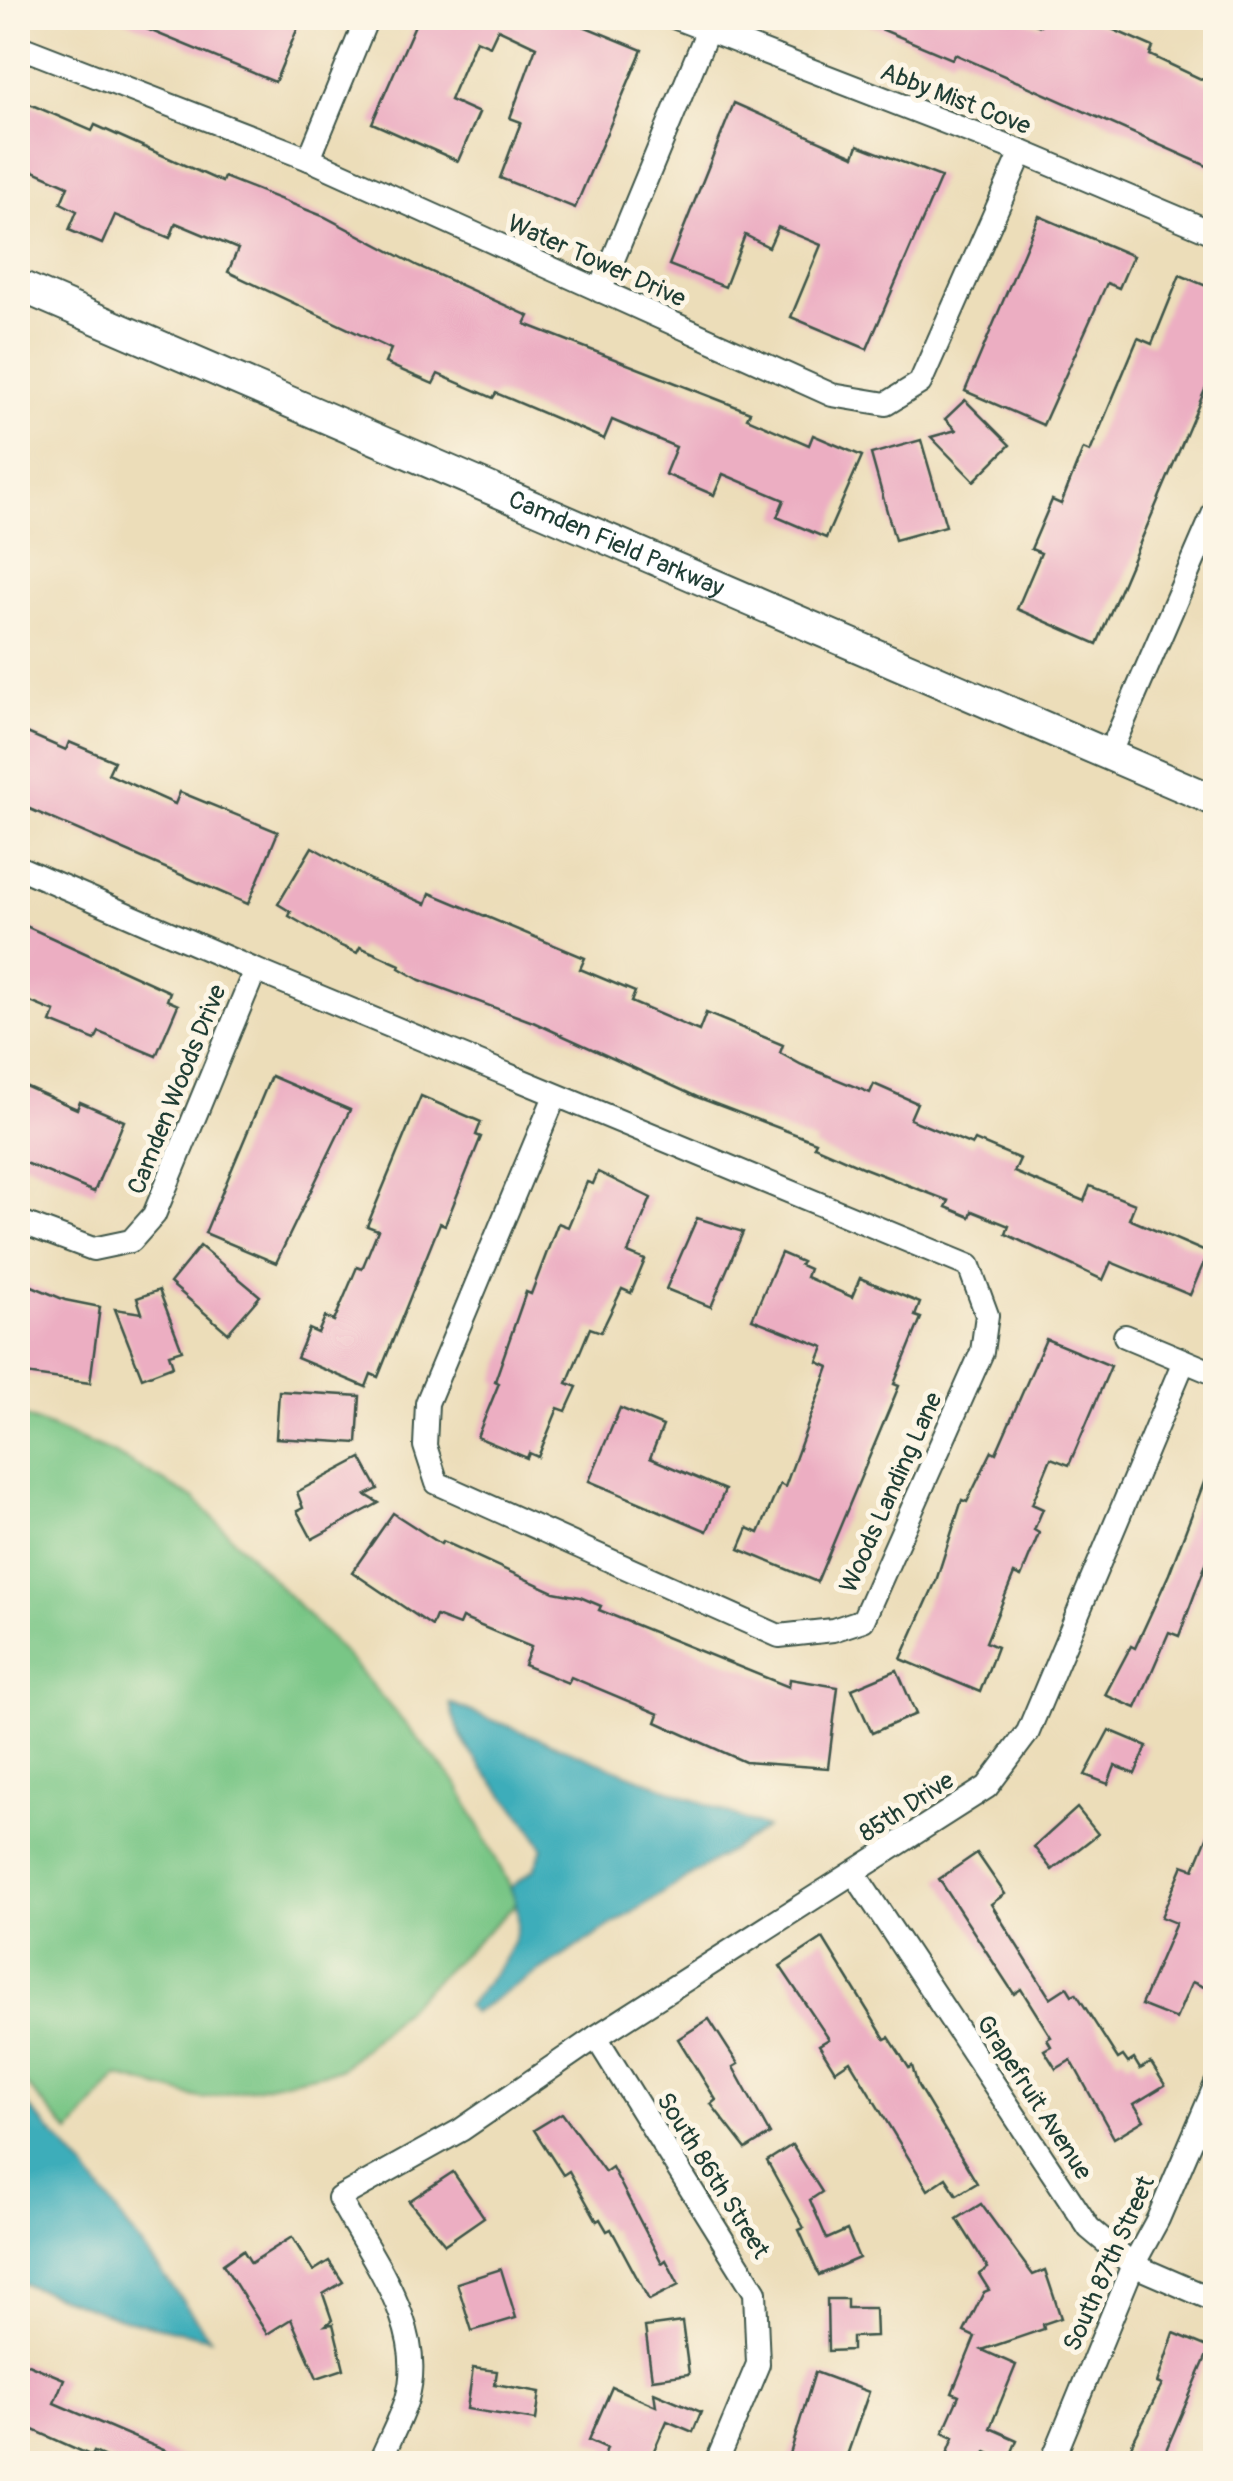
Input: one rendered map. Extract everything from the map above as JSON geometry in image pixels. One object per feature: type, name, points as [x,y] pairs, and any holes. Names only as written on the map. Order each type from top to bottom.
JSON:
[{"type":"street","points":[[309,159],[367,18]]},
{"type":"street","name":"Abby Mist Cove","points":[[676,18],[1022,152],[1216,234]]},
{"type":"street","points":[[600,291],[707,32]]},
{"type":"street","name":"Water Tower Drive","points":[[18,46],[309,159],[832,396],[886,404],[920,383],[1022,152]]},
{"type":"street","name":"Camden Field Parkway","points":[[18,284],[1216,801]]},
{"type":"street","points":[[1109,755],[1216,508]]},
{"type":"street","name":"Camden Woods Drive","points":[[18,867],[256,970],[154,1215],[131,1241],[94,1249],[18,1220]]},
{"type":"street","name":"Woods Landing Lane","points":[[256,970],[969,1266],[987,1315],[982,1352],[863,1620],[833,1630],[779,1636],[438,1482],[424,1446],[427,1403],[555,1096]]},
{"type":"street","points":[[1124,1336],[1216,1374]]},
{"type":"street","name":"85th Drive","points":[[379,2464],[408,2397],[412,2348],[398,2307],[339,2198],[461,2130],[596,2037],[986,1787],[1028,1732],[1184,1360]]},
{"type":"street","name":"Grapefruit Avenue","points":[[854,1872],[1089,2228],[1133,2265],[1216,2301]]},
{"type":"street","name":"South 86th Street","points":[[596,2037],[754,2292],[758,2364],[716,2464]]},
{"type":"street","name":"South 87th Street","points":[[1051,2464],[1133,2265],[1158,2219],[1216,2084]]},
{"type":"green space","points":[[18,1414],[113,1453],[195,1499],[342,1651],[458,1785],[518,1902],[341,2069],[203,2099],[117,2076],[70,2133],[18,2076]]},
{"type":"water","points":[[450,1703],[766,1828],[473,2013],[467,2006],[500,1965],[515,1936],[517,1905],[510,1888],[534,1869],[543,1848],[465,1743]]},
{"type":"water","points":[[18,2095],[85,2169],[210,2338],[120,2318],[18,2282]]},
{"type":"building","points":[[120,18],[302,18],[275,82]]},
{"type":"building","points":[[418,18],[564,18],[642,50],[575,208],[500,178],[521,122],[510,118],[536,47],[498,29],[490,46],[476,40],[450,100],[479,113],[458,161],[372,123]]},
{"type":"building","points":[[855,18],[1019,18],[1040,26],[1043,18],[1081,18],[1105,26],[1153,47],[1150,55],[1216,86],[1216,170],[955,54],[952,59]]},
{"type":"building","points":[[18,99],[92,131],[95,125],[222,182],[224,177],[325,217],[418,266],[529,316],[525,324],[750,412],[747,418],[809,445],[813,435],[862,456],[826,538],[777,517],[784,500],[723,474],[714,495],[665,474],[676,447],[612,420],[604,439],[496,393],[493,398],[438,374],[433,384],[385,363],[391,349],[228,272],[238,249],[176,223],[170,238],[115,215],[102,244],[69,230],[77,211],[61,203],[68,186],[18,164]]},
{"type":"building","points":[[734,103],[854,156],[858,145],[941,177],[867,349],[791,317],[821,245],[778,227],[769,247],[745,235],[725,287],[669,265]]},
{"type":"building","points":[[1039,216],[1133,256],[1119,288],[1107,283],[1043,425],[965,391]]},
{"type":"building","points":[[1180,275],[1216,290],[1216,364],[1097,644],[1017,609],[1041,553],[1031,549],[1052,500],[1061,504],[1083,449],[1090,452],[1138,338],[1152,344]]},
{"type":"building","points":[[965,400],[1010,445],[974,481],[931,437],[956,430],[945,419]]},
{"type":"building","points":[[921,440],[946,526],[895,540],[871,454]]},
{"type":"building","points":[[18,729],[66,750],[69,742],[114,761],[108,774],[175,804],[180,792],[278,832],[248,904],[18,804]]},
{"type":"building","points":[[312,847],[370,880],[426,904],[430,893],[585,958],[580,969],[635,992],[631,1002],[699,1031],[706,1013],[783,1045],[780,1053],[802,1065],[870,1093],[874,1084],[917,1103],[910,1119],[972,1145],[975,1140],[1020,1159],[1014,1172],[1084,1201],[1090,1186],[1135,1204],[1129,1219],[1208,1253],[1190,1295],[1111,1262],[1103,1280],[1006,1234],[1009,1226],[972,1211],[970,1217],[946,1207],[949,1201],[814,1146],[816,1142],[697,1097],[533,1022],[420,980],[400,965],[360,947],[357,953],[341,946],[289,916],[291,912],[278,904]]},
{"type":"building","points":[[26,926],[170,992],[167,1000],[178,1005],[156,1056],[99,1032],[95,1040],[51,1022],[55,1012],[18,997],[18,948]]},
{"type":"building","points":[[271,1076],[350,1110],[276,1263],[205,1233]]},
{"type":"building","points":[[18,1083],[77,1109],[80,1102],[124,1121],[94,1192],[18,1160]]},
{"type":"building","points":[[421,1096],[481,1122],[476,1135],[481,1137],[445,1225],[440,1223],[378,1377],[371,1374],[366,1387],[297,1358],[309,1329],[318,1333],[325,1317],[334,1321],[357,1267],[362,1269],[378,1230],[367,1226]]},
{"type":"building","points":[[598,1172],[651,1198],[628,1253],[645,1260],[631,1293],[622,1289],[601,1332],[590,1328],[567,1383],[577,1387],[566,1411],[558,1408],[538,1457],[529,1453],[527,1458],[477,1437],[499,1383],[495,1381],[526,1292],[531,1294],[558,1223],[568,1227],[587,1182],[593,1184]]},
{"type":"building","points":[[697,1218],[743,1232],[711,1307],[666,1289]]},
{"type":"building","points":[[200,1246],[260,1296],[228,1333],[170,1283]]},
{"type":"building","points":[[781,1253],[802,1262],[800,1265],[809,1269],[806,1277],[852,1297],[860,1278],[920,1303],[915,1316],[921,1318],[894,1384],[899,1386],[817,1582],[739,1549],[748,1528],[759,1533],[780,1484],[785,1487],[829,1367],[818,1362],[824,1347],[752,1319]]},
{"type":"building","points":[[18,1280],[65,1300],[100,1307],[90,1383],[18,1373]]},
{"type":"building","points":[[159,1290],[182,1350],[169,1354],[173,1366],[142,1378],[115,1309],[142,1313],[137,1298]]},
{"type":"building","points":[[1046,1339],[1111,1366],[1069,1465],[1051,1458],[1032,1504],[1043,1509],[1034,1530],[1039,1533],[1021,1577],[1014,1574],[986,1642],[997,1647],[980,1692],[901,1659],[936,1581],[962,1500],[967,1502],[992,1451],[996,1453]]},
{"type":"building","points":[[279,1391],[360,1396],[357,1443],[276,1438]]},
{"type":"building","points":[[620,1408],[663,1426],[650,1458],[725,1490],[707,1531],[589,1481]]},
{"type":"building","points":[[1216,1451],[1216,1537],[1179,1636],[1169,1632],[1136,1708],[1105,1695],[1131,1646],[1135,1648],[1169,1574]]},
{"type":"building","points":[[361,1458],[378,1489],[366,1495],[379,1503],[312,1539],[297,1511],[303,1508],[297,1492]]},
{"type":"building","points":[[393,1513],[441,1544],[443,1541],[554,1592],[580,1597],[601,1606],[599,1610],[789,1687],[790,1679],[838,1687],[828,1768],[745,1762],[656,1722],[659,1714],[571,1677],[568,1683],[524,1665],[531,1647],[462,1618],[459,1625],[436,1616],[432,1626],[352,1572]]},
{"type":"building","points":[[897,1670],[916,1714],[872,1733],[852,1689]]},
{"type":"building","points":[[1109,1730],[1147,1746],[1135,1774],[1115,1766],[1108,1784],[1085,1775]]},
{"type":"building","points":[[1077,1808],[1098,1834],[1052,1870],[1034,1847]]},
{"type":"building","points":[[1215,1818],[1216,1992],[1192,1982],[1176,2019],[1141,2005],[1176,1923],[1161,1917],[1183,1865],[1194,1869]]},
{"type":"building","points":[[977,1853],[1005,1894],[991,1904],[1050,1998],[1067,1987],[1072,1995],[1076,1993],[1118,2059],[1123,2056],[1128,2063],[1134,2059],[1140,2069],[1151,2063],[1165,2085],[1134,2104],[1144,2120],[1114,2138],[1071,2060],[1056,2069],[1044,2050],[1051,2046],[1047,2039],[1051,2037],[1021,1989],[1014,1994],[939,1879]]},
{"type":"building","points":[[823,1938],[885,2039],[889,2037],[909,2068],[912,2066],[918,2086],[977,2183],[957,2195],[946,2178],[928,2190],[850,2061],[835,2071],[819,2045],[829,2039],[780,1966]]},
{"type":"building","points":[[709,2019],[738,2064],[733,2067],[770,2134],[746,2149],[711,2104],[716,2100],[678,2039]]},
{"type":"building","points":[[562,2113],[605,2172],[612,2167],[662,2263],[666,2260],[679,2285],[649,2300],[611,2229],[607,2231],[600,2219],[597,2221],[569,2171],[563,2175],[534,2130]]},
{"type":"building","points":[[792,2145],[822,2192],[810,2200],[827,2239],[847,2230],[859,2258],[819,2275],[799,2230],[804,2228],[767,2161]]},
{"type":"building","points":[[453,2172],[484,2217],[445,2244],[409,2201]]},
{"type":"building","points":[[981,2204],[1033,2275],[1045,2270],[1061,2318],[1043,2324],[1044,2329],[982,2350],[1016,2365],[990,2428],[1017,2440],[1008,2462],[986,2452],[981,2464],[943,2464],[954,2437],[943,2432],[959,2396],[952,2393],[975,2337],[964,2332],[984,2292],[989,2290],[979,2274],[988,2268],[957,2219]]},
{"type":"building","points":[[292,2237],[313,2271],[329,2261],[343,2282],[323,2294],[332,2320],[326,2325],[333,2324],[344,2369],[317,2378],[291,2319],[267,2334],[223,2264],[243,2250],[251,2263]]},
{"type":"building","points":[[501,2269],[516,2318],[472,2331],[457,2283]]},
{"type":"building","points":[[827,2299],[847,2299],[847,2308],[875,2308],[876,2336],[852,2337],[852,2350],[828,2351]]},
{"type":"building","points":[[682,2322],[689,2374],[652,2379],[645,2327]]},
{"type":"building","points":[[1174,2333],[1210,2348],[1160,2464],[1143,2464],[1126,2456],[1162,2385],[1157,2383]]},
{"type":"building","points":[[18,2360],[64,2379],[54,2403],[196,2464],[121,2464],[94,2452],[92,2456],[18,2423]]},
{"type":"building","points":[[473,2368],[497,2371],[495,2384],[540,2392],[536,2420],[467,2409]]},
{"type":"building","points":[[815,2372],[869,2392],[844,2464],[787,2464]]},
{"type":"building","points":[[612,2387],[656,2406],[654,2392],[701,2412],[693,2432],[667,2421],[648,2464],[601,2464],[607,2448],[589,2440]]}]
